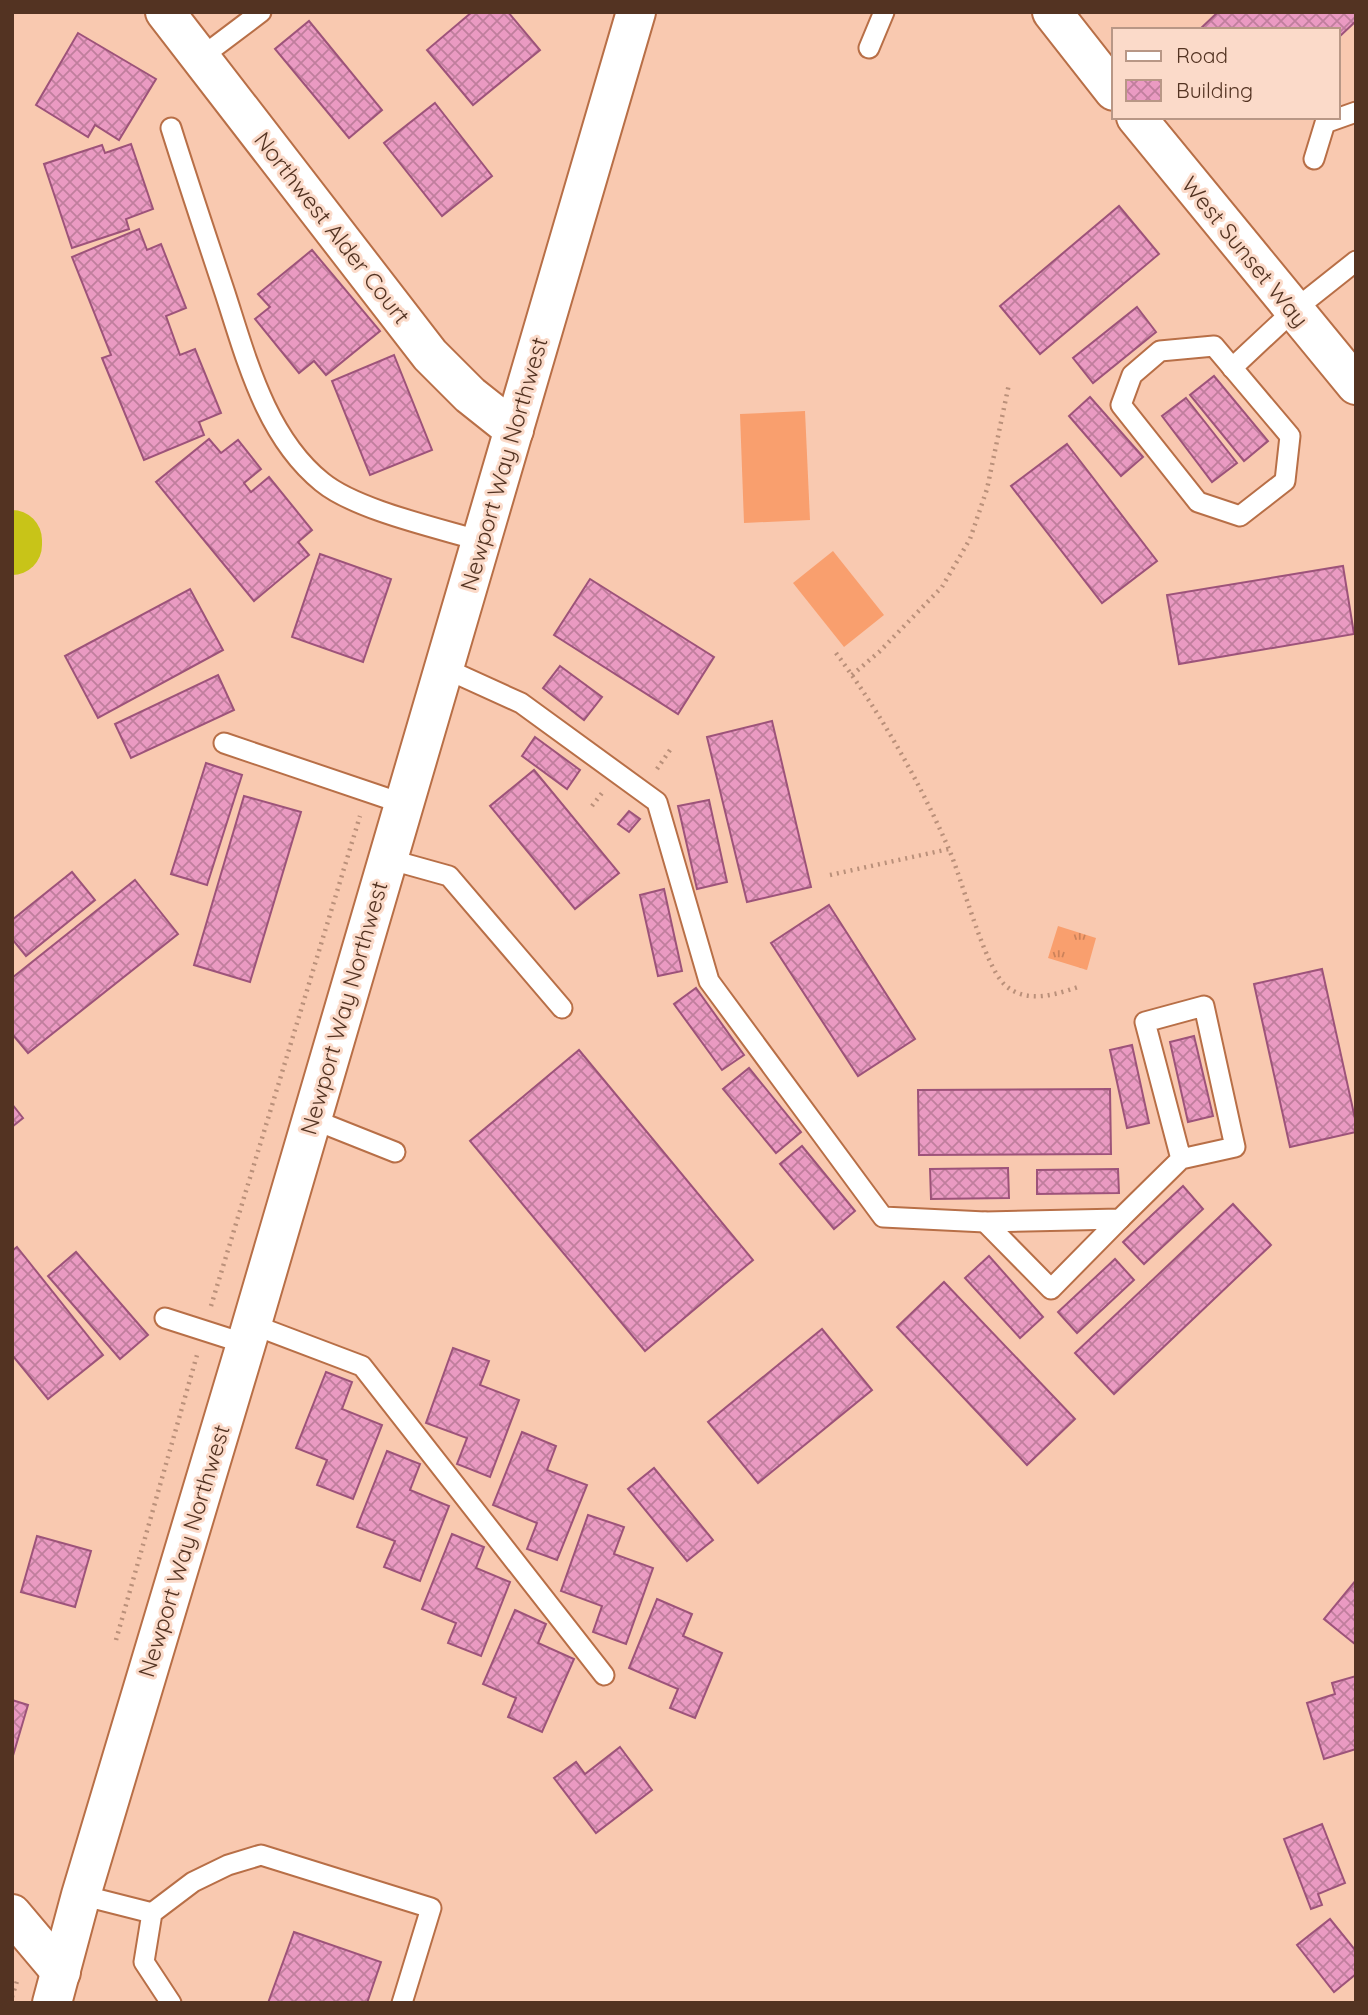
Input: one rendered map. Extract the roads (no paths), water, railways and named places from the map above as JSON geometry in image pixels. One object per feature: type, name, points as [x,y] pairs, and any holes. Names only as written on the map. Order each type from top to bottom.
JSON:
[{"type":"street","name":"Northwest Alder Court","points":[[164,12],[430,355],[470,395],[514,430]]},
{"type":"street","name":"Newport Way Northwest","points":[[56,1988],[81,1895],[312,1119],[636,12]]},
{"type":"street","points":[[1052,12],[1112,88]]},
{"type":"street","name":"West Sunset Way","points":[[1138,119],[1356,385]]},
{"type":"street","points":[[12,1914],[56,1988]]},
{"type":"lane","points":[[200,58],[261,12]]},
{"type":"lane","points":[[869,48],[884,12]]},
{"type":"lane","points":[[1314,159],[1325,123],[1336,119]]},
{"type":"lane","points":[[171,128],[251,373],[271,417],[297,458],[323,483],[355,501],[481,541]]},
{"type":"lane","points":[[1233,368],[1293,311],[1356,261]]},
{"type":"lane","points":[[1214,346],[1233,368],[1290,436],[1285,481],[1240,516],[1198,502],[1121,405],[1132,375],[1160,351],[1214,346]]},
{"type":"lane","points":[[444,668],[521,703],[657,802],[709,981],[883,1217],[985,1222],[1120,1219]]},
{"type":"lane","points":[[225,743],[404,804]]},
{"type":"lane","points":[[388,859],[449,876],[562,1008]]},
{"type":"lane","points":[[985,1222],[1051,1289],[1181,1159],[1235,1147],[1205,1006],[1145,1022],[1181,1159]]},
{"type":"lane","points":[[312,1119],[395,1152]]},
{"type":"lane","points":[[165,1318],[248,1334],[362,1366],[604,1675]]},
{"type":"lane","points":[[171,2003],[145,1962],[152,1913],[193,1882],[228,1865],[261,1855],[431,1908],[402,2003]]},
{"type":"lane","points":[[81,1895],[152,1913]]},
{"type":"waterway","points":[[12,540],[12,545]]}]
